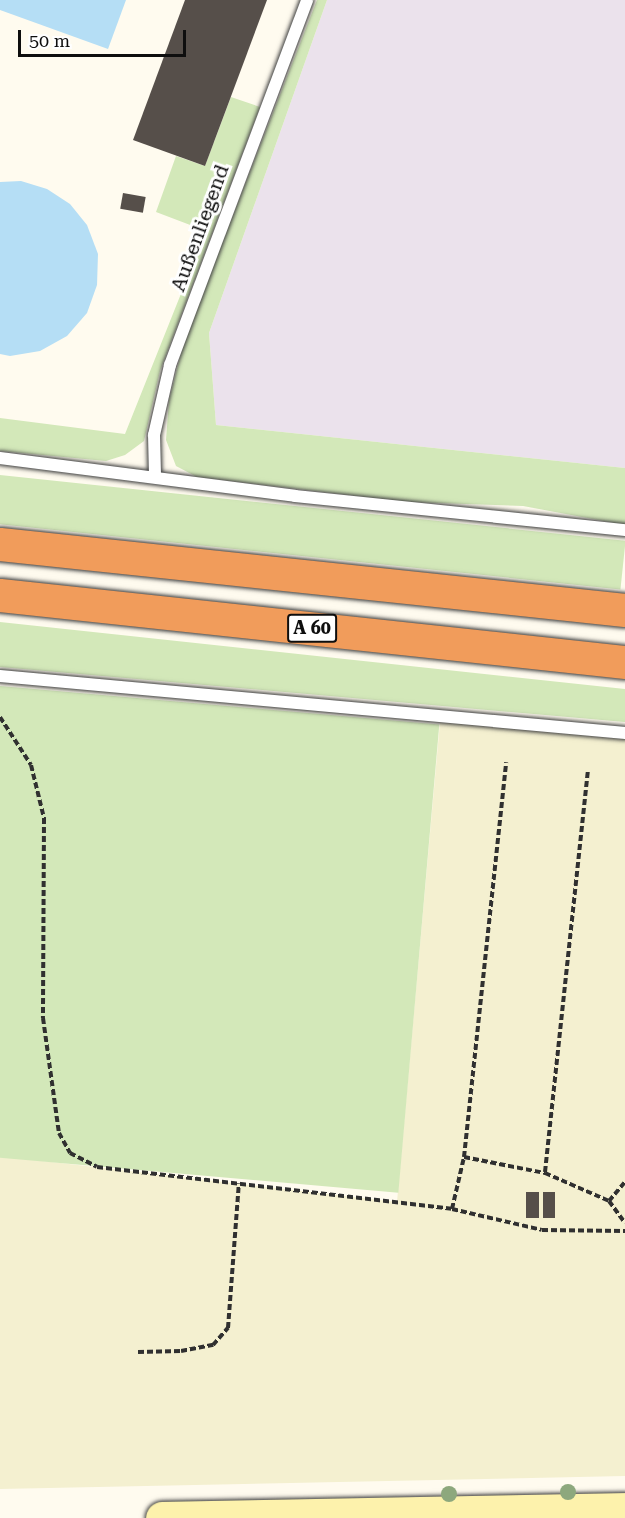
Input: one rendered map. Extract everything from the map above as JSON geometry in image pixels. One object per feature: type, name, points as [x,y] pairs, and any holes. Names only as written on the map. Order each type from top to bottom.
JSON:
[{"type":"highway","points":[[0,544],[625,610]]},
{"type":"highway","name":"A 60","points":[[0,595],[625,662]]},
{"type":"main road","points":[[162,1518],[625,1509]]},
{"type":"lane","name":"Außenliegend","points":[[155,475],[154,435],[170,365],[307,0]]},
{"type":"lane","points":[[0,458],[155,475],[295,496],[625,530]]},
{"type":"lane","points":[[0,676],[625,732]]},
{"type":"path","points":[[0,717],[31,765],[44,818],[43,1018],[59,1133],[70,1153],[97,1167],[452,1209],[542,1230],[625,1232]]},
{"type":"path","points":[[452,1209],[464,1156],[506,762]]},
{"type":"path","points":[[545,1173],[588,771]]},
{"type":"path","points":[[464,1156],[545,1173],[609,1201],[625,1224]]},
{"type":"path","points":[[609,1201],[625,1182]]},
{"type":"path","points":[[138,1352],[181,1351],[213,1345],[228,1328],[239,1183]]},
{"type":"shaded area","points":[[327,0],[625,0],[625,468],[216,425],[209,333]]},
{"type":"shaded area","points":[[440,722],[625,739],[625,1476],[0,1489],[0,1156],[397,1202]]},
{"type":"green space","points":[[317,0],[327,0],[209,333],[216,425],[625,468],[625,525],[523,506],[407,502],[197,477],[176,466],[166,440],[169,400],[185,338]]},
{"type":"green space","points":[[231,97],[260,107],[160,371],[144,441],[125,455],[106,461],[0,451],[0,418],[125,434],[206,231],[156,212],[176,156],[205,166]]},
{"type":"green space","points":[[0,475],[625,541],[620,589],[0,524]]},
{"type":"green space","points":[[0,622],[625,689],[625,722],[0,667]]},
{"type":"green space","points":[[0,686],[439,724],[398,1193],[0,1158]]},
{"type":"water","points":[[0,0],[126,0],[108,49],[0,10]]},
{"type":"water","points":[[21,181],[47,189],[70,204],[87,225],[98,254],[97,285],[87,313],[67,336],[40,351],[10,356],[0,354],[0,182]]},
{"type":"building","points":[[185,0],[267,0],[205,166],[133,140]]},
{"type":"building","points":[[123,193],[146,197],[143,213],[120,209]]},
{"type":"building","points":[[526,1192],[539,1192],[539,1218],[526,1218]]},
{"type":"building","points":[[543,1192],[555,1192],[555,1218],[543,1218]]}]
